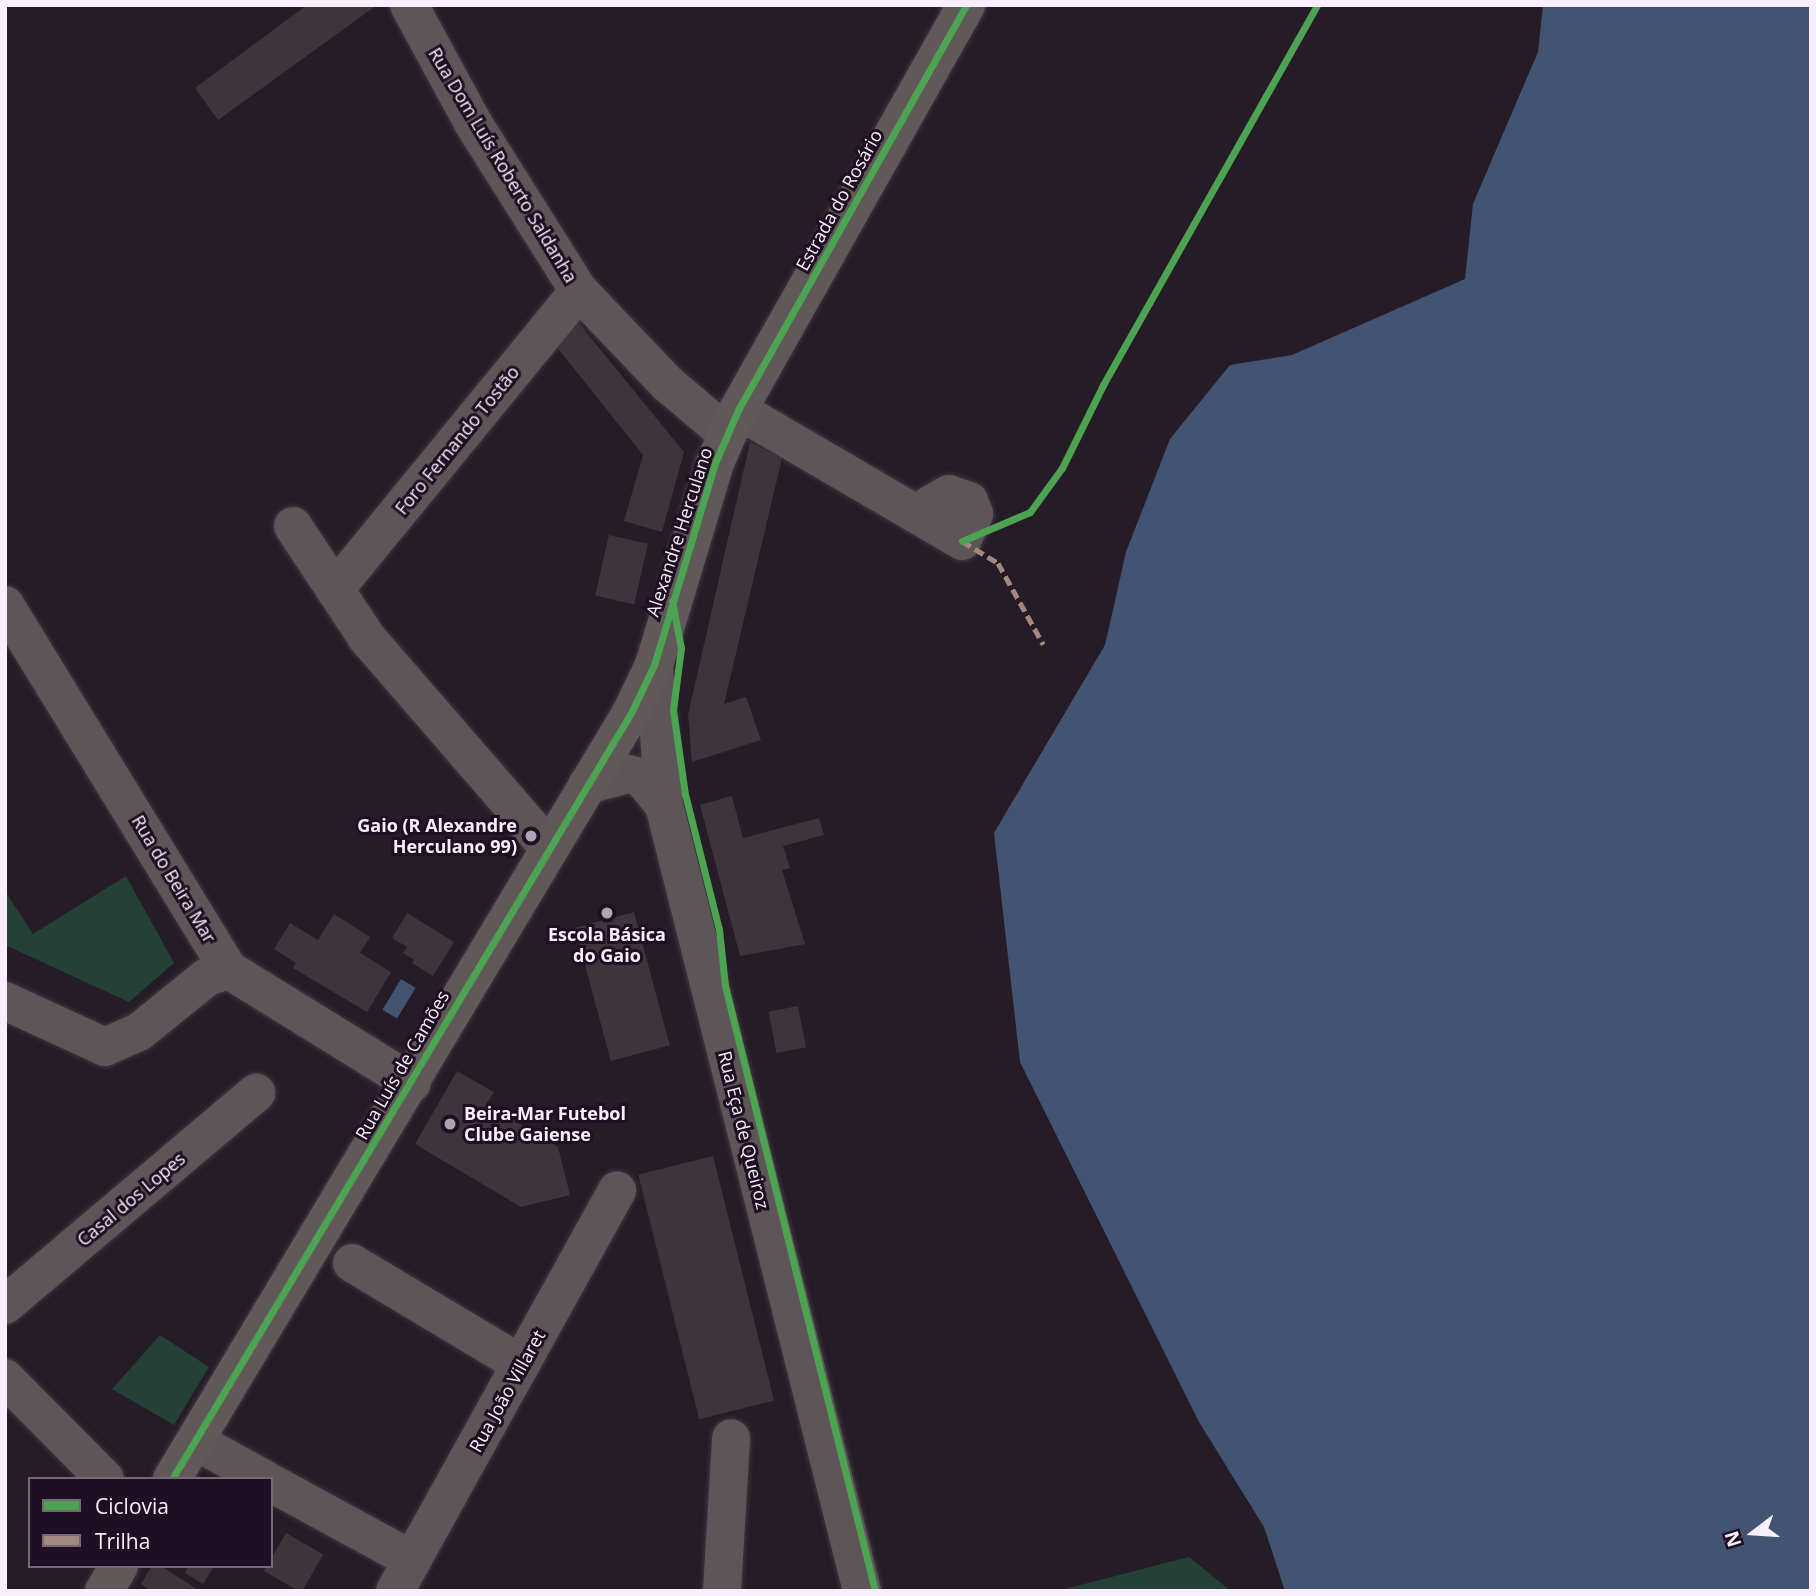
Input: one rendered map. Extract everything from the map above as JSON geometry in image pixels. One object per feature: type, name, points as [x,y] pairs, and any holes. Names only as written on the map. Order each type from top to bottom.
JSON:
[{"type":"street","name":"Rua Dom Luís Roberto Saldanha","points":[[409,5],[473,123],[579,290],[668,384],[733,422],[923,517]]},
{"type":"street","name":"Estrada do Rosário","points":[[733,422],[966,5]]},
{"type":"street","name":"Foro Fernando Tostão","points":[[335,589],[579,290]]},
{"type":"street","name":"Alexandre Herculano","points":[[654,665],[733,422]]},
{"type":"street","points":[[293,526],[367,638],[548,847]]},
{"type":"street","name":"Rua do Beira Mar","points":[[5,606],[229,970],[412,1083]]},
{"type":"street","name":"Rua Luís de Camões","points":[[173,1477],[412,1083],[548,847],[631,713],[654,665]]},
{"type":"street","name":"Rua Eça de Queiroz","points":[[654,665],[664,805],[862,1591]]},
{"type":"street","points":[[587,785],[628,774],[641,777],[664,805]]},
{"type":"street","points":[[5,1001],[105,1047],[139,1032],[207,977],[229,970]]},
{"type":"street","name":"Casal dos Lopes","points":[[5,1305],[256,1093]]},
{"type":"street","name":"Rua João Villaret","points":[[403,1575],[617,1190]]},
{"type":"street","points":[[352,1263],[521,1364]]},
{"type":"street","points":[[5,1378],[103,1477]]},
{"type":"street","points":[[722,1591],[731,1438]]},
{"type":"street","points":[[195,1441],[260,1477]]},
{"type":"street","points":[[273,1484],[403,1575]]},
{"type":"street","points":[[104,1591],[118,1568]]},
{"type":"green space","points":[[126,876],[174,963],[129,1002],[5,945],[5,891],[33,934]]},
{"type":"green space","points":[[160,1335],[209,1367],[174,1425],[112,1389]]},
{"type":"green space","points":[[1189,1557],[1231,1591],[1057,1591]]},
{"type":"water","points":[[1543,5],[1811,5],[1811,1591],[1285,1591],[1264,1527],[1199,1422],[1020,1062],[994,833],[1105,645],[1126,552],[1170,439],[1230,365],[1292,355],[1465,279],[1473,204],[1538,52]]},
{"type":"water","points":[[401,979],[416,988],[397,1019],[382,1010]]},
{"type":"building","points":[[307,5],[377,5],[218,120],[195,88]]},
{"type":"building","points":[[573,316],[684,452],[662,532],[624,521],[643,455],[548,336]]},
{"type":"building","points":[[750,442],[782,458],[724,704],[746,697],[761,740],[692,762],[688,715]]},
{"type":"building","points":[[609,535],[648,544],[634,604],[595,595]]},
{"type":"building","points":[[732,796],[743,838],[819,818],[824,835],[783,846],[790,868],[782,870],[805,944],[740,956],[700,805]]},
{"type":"building","points":[[634,912],[670,1045],[611,1061],[575,928]]},
{"type":"building","points":[[407,913],[454,942],[433,976],[412,963],[414,960],[403,953],[407,947],[392,938]]},
{"type":"building","points":[[334,914],[370,937],[360,953],[391,972],[367,1012],[293,968],[296,963],[274,949],[290,923],[318,940]]},
{"type":"building","points":[[798,1006],[806,1047],[777,1053],[769,1012]]},
{"type":"building","points":[[457,1071],[494,1092],[486,1104],[558,1147],[570,1195],[521,1207],[415,1144]]},
{"type":"building","points":[[713,1156],[774,1401],[699,1419],[638,1175]]},
{"type":"building","points":[[286,1533],[323,1554],[302,1591],[264,1571],[266,1568],[273,1568],[273,1556]]},
{"type":"building","points":[[151,1568],[164,1568],[200,1591],[151,1591],[141,1584]]},
{"type":"building","points":[[188,1568],[213,1568],[203,1584],[185,1573]]},
{"type":"marked path","points":[[962,541],[998,563],[1043,644]]},
{"type":"cycle path","points":[[173,1477],[631,713],[654,665],[715,463],[738,410],[966,5]]},
{"type":"cycle path","points":[[962,541],[1030,512],[1062,468],[1103,385],[1317,5]]},
{"type":"cycle path","points":[[672,601],[681,648],[673,710],[685,794],[719,929],[725,986],[875,1591]]},
{"type":"place","name":"Gaio (R Alexandre Herculano 99)","points":[[531,836]]},
{"type":"place","name":"Escola Básica do Gaio","points":[[607,913]]},
{"type":"place","name":"Beira-Mar Futebol Clube Gaiense","points":[[450,1124]]}]
